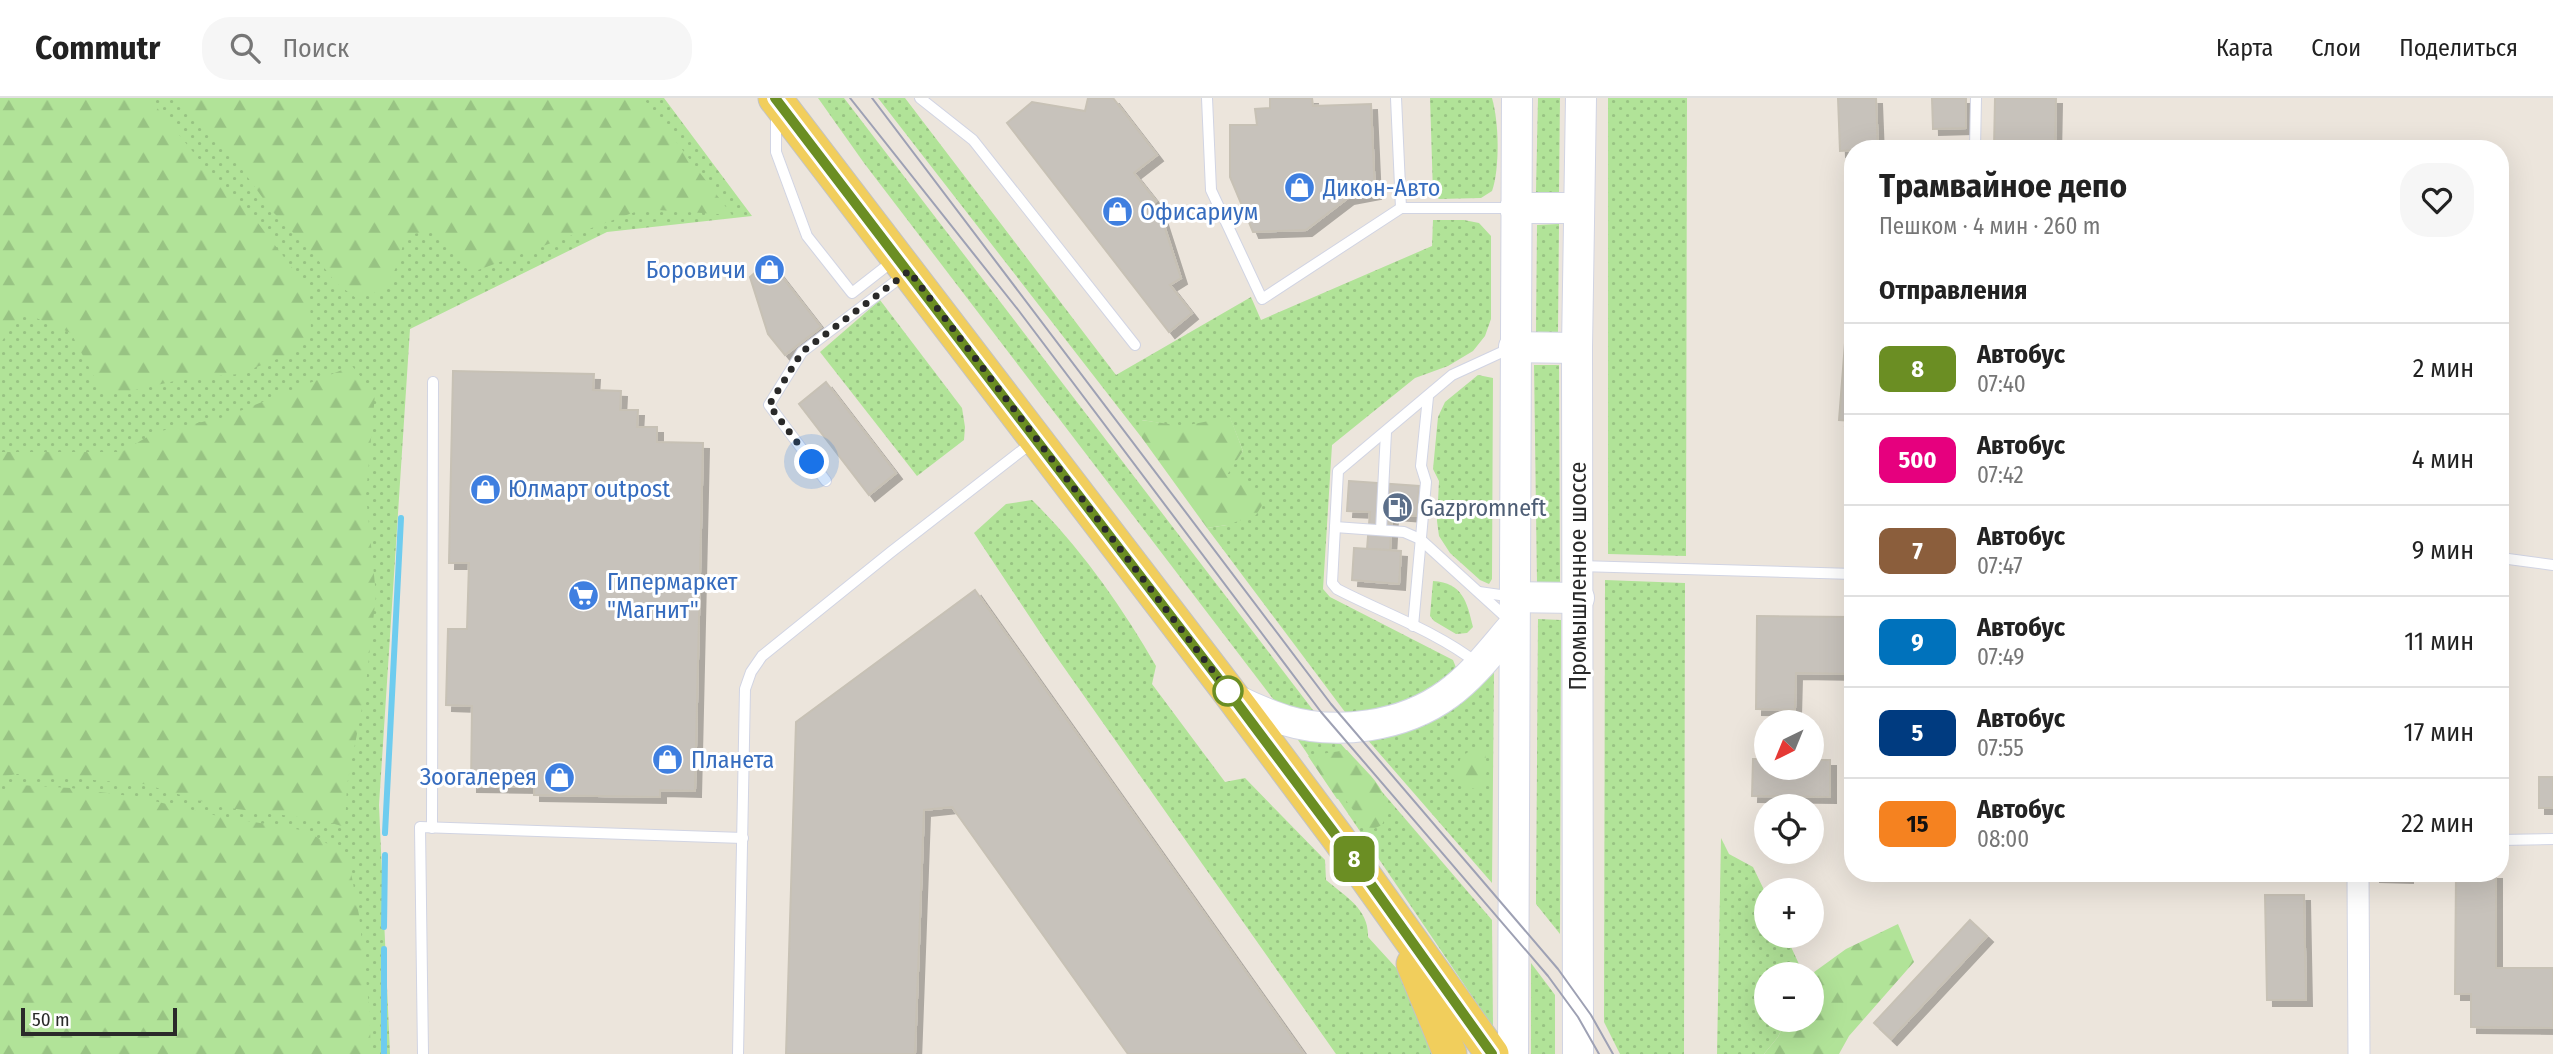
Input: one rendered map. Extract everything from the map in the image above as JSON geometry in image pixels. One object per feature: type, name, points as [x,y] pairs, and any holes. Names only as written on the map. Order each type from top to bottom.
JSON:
[{"type":"main road","points":[[776,98],[1234,699],[1338,838],[1492,1054]]},
{"type":"main road","points":[[1514,1054],[1514,347],[1517,98]]},
{"type":"main road","name":"Промышленное шоссе","points":[[1578,1054],[1577,348],[1581,98]]},
{"type":"main road","points":[[1515,208],[1579,208]]},
{"type":"main road","points":[[1514,347],[1577,348]]},
{"type":"main road","points":[[1234,699],[1286,720],[1328,727],[1363,725],[1403,717],[1432,705],[1464,681],[1479,665],[1514,611],[1578,598]]},
{"type":"main road","points":[[1338,838],[1417,973],[1450,1054]]},
{"type":"street","points":[[2358,882],[2359,1054]]},
{"type":"lane","points":[[776,98],[776,152],[807,236],[852,293],[903,264]]},
{"type":"lane","points":[[920,98],[973,139],[1135,345]]},
{"type":"lane","points":[[1206,98],[1211,190],[1262,299],[1401,208],[1515,208]]},
{"type":"lane","points":[[1396,98],[1401,208]]},
{"type":"lane","points":[[1975,140],[1976,98]]},
{"type":"lane","points":[[826,481],[769,405],[802,352],[903,264]]},
{"type":"lane","points":[[1479,665],[1448,642],[1347,594],[1332,583],[1338,471],[1452,375],[1514,347]]},
{"type":"lane","points":[[432,828],[433,382]]},
{"type":"lane","points":[[1413,626],[1426,482],[1421,466],[1428,397]]},
{"type":"lane","points":[[1381,530],[1386,432]]},
{"type":"lane","points":[[738,1054],[745,690],[751,672],[762,656],[1037,439]]},
{"type":"lane","points":[[1335,527],[1404,532],[1420,540],[1479,592],[1514,611]]},
{"type":"lane","points":[[2509,559],[2553,565]]},
{"type":"lane","points":[[1579,566],[1844,574]]},
{"type":"lane","points":[[1479,592],[1514,611]]},
{"type":"lane","points":[[423,1054],[420,827],[743,838]]},
{"type":"lane","points":[[2509,840],[2553,839]]},
{"type":"green space","points":[[0,98],[664,98],[752,216],[607,232],[410,329],[379,805],[390,1054],[0,1054]]},
{"type":"green space","points":[[0,98],[149,98],[202,163],[258,223],[306,286],[310,301],[311,331],[295,352],[239,374],[179,380],[122,393],[101,390],[71,333],[22,312],[0,344]]},
{"type":"green space","points":[[175,98],[643,98],[732,215],[643,209],[470,273],[438,230],[406,235],[397,266],[383,290],[356,298],[336,283],[311,251],[273,212],[225,146]]},
{"type":"green space","points":[[818,98],[844,98],[1316,714],[1280,708],[864,163]]},
{"type":"green space","points":[[878,98],[905,98],[1116,375],[1251,297],[1261,320],[1432,246],[1433,220],[1479,223],[1491,236],[1491,319],[1485,336],[1473,351],[1448,366],[1415,378],[1332,445],[1323,589],[1330,597],[1453,660],[1457,670],[1429,693],[1372,713],[1345,712],[1207,528],[1227,525],[1226,475],[1243,451],[1230,418],[1183,427],[1142,420],[1142,438]]},
{"type":"green space","points":[[1430,98],[1492,98],[1497,132],[1495,181],[1492,191],[1481,198],[1439,199],[1433,193]]},
{"type":"green space","points":[[1538,98],[1560,98],[1559,193],[1536,192]]},
{"type":"green space","points":[[1608,98],[1687,98],[1686,556],[1608,554]]},
{"type":"green space","points":[[1559,224],[1558,333],[1536,334],[1537,225]]},
{"type":"green space","points":[[880,300],[962,408],[964,440],[917,476],[820,352]]},
{"type":"green space","points":[[1534,365],[1559,365],[1560,582],[1537,583]]},
{"type":"green space","points":[[352,366],[375,394],[366,495],[376,595],[365,693],[347,785],[345,827],[321,820],[221,807],[144,784],[17,774],[0,777],[0,452],[121,452],[156,432],[225,417]]},
{"type":"green space","points":[[1478,375],[1493,378],[1492,579],[1489,584],[1480,580],[1450,553],[1439,536],[1439,481],[1433,469],[1438,417],[1445,402]]},
{"type":"green space","points":[[1230,417],[1243,451],[1227,475],[1247,481],[1266,499],[1256,515],[1227,525],[1207,528],[1142,438],[1141,420],[1183,426]]},
{"type":"green space","points":[[1032,500],[1084,558],[1115,600],[1156,666],[1152,684],[1225,782],[1245,778],[1325,860],[1326,880],[1355,904],[1365,919],[1368,937],[1399,971],[1433,1054],[1336,1054],[1051,649],[974,533],[1006,504]]},
{"type":"green space","points":[[1605,580],[1685,583],[1684,1054],[1620,1054],[1604,1022]]},
{"type":"green space","points":[[1433,581],[1451,586],[1462,595],[1473,627],[1467,633],[1456,634],[1430,616]]},
{"type":"green space","points":[[1538,619],[1561,620],[1560,934],[1536,904]]},
{"type":"green space","points":[[1494,671],[1492,883],[1366,738],[1473,692]]},
{"type":"green space","points":[[1298,740],[1341,744],[1492,920],[1493,1027]]},
{"type":"green space","points":[[1484,741],[1487,770],[1482,791],[1464,786],[1455,774],[1461,757]]},
{"type":"green space","points":[[1347,750],[1378,785],[1386,803],[1382,825],[1369,831],[1344,798],[1337,799],[1308,756]]},
{"type":"green space","points":[[19,785],[70,788],[137,797],[218,816],[307,831],[331,846],[349,862],[359,915],[369,1006],[371,1054],[0,1054],[0,792]]},
{"type":"green space","points":[[1721,838],[1729,854],[1753,867],[1758,878],[1754,878],[1754,948],[1792,948],[1798,962],[1754,962],[1754,1032],[1780,1032],[1764,1054],[1717,1054]]},
{"type":"green space","points":[[1898,924],[1914,962],[1849,1036],[1839,1054],[1764,1054],[1780,1032],[1824,1032],[1824,965],[1846,949]]},
{"type":"green space","points":[[1531,963],[1555,995],[1555,1054],[1531,1054]]},
{"type":"building","name":"Офисариум","points":[[1088,98],[1113,98],[1157,155],[1134,173],[1156,201],[1152,205],[1162,219],[1181,278],[1170,285],[1192,313],[1169,332],[1007,123],[1032,102],[1085,111]]},
{"type":"building","points":[[1270,98],[1312,98],[1313,106],[1371,104],[1375,193],[1348,198],[1306,230],[1253,232],[1230,177],[1230,125],[1257,125],[1255,109],[1270,108]]},
{"type":"building","points":[[1838,98],[1876,98],[1878,140],[1844,140],[1844,151],[1840,151]]},
{"type":"building","points":[[1932,98],[1966,98],[1966,128],[1933,129]]},
{"type":"building","points":[[1995,98],[2056,98],[2055,140],[1994,140]]},
{"type":"building","points":[[769,260],[821,327],[785,355],[768,334],[750,277]]},
{"type":"building","points":[[1844,356],[1844,420],[1839,420]]},
{"type":"building","name":"Гипермаркет \"Магнит\"","points":[[453,371],[594,374],[593,390],[621,391],[620,410],[638,410],[637,427],[657,427],[657,442],[703,443],[695,791],[660,790],[660,797],[534,795],[534,787],[471,786],[472,706],[446,705],[448,629],[467,629],[469,563],[449,563]]},
{"type":"building","points":[[826,382],[896,473],[869,495],[799,404]]},
{"type":"building","points":[[1349,481],[1419,486],[1417,516],[1392,514],[1390,550],[1367,549],[1370,512],[1347,511]]},
{"type":"building","points":[[1354,548],[1401,551],[1399,584],[1352,580]]},
{"type":"building","points":[[975,590],[1304,1054],[1128,1054],[952,807],[924,810],[915,1054],[786,1054],[796,722]]},
{"type":"building","points":[[1757,616],[1844,617],[1844,674],[1796,673],[1795,710],[1756,709]]},
{"type":"building","points":[[1753,759],[1754,780],[1824,780],[1824,760],[1830,760],[1830,797],[1824,797],[1824,794],[1752,796]]},
{"type":"building","points":[[2539,777],[2553,777],[2553,808],[2539,808]]},
{"type":"building","points":[[2456,882],[2496,882],[2496,968],[2553,968],[2553,1028],[2471,1027],[2471,994],[2455,994]]},
{"type":"building","points":[[2265,895],[2304,895],[2306,1000],[2267,1000]]},
{"type":"building","points":[[1970,920],[1987,936],[1891,1039],[1874,1023]]},
{"type":"waterway","points":[[385,833],[401,518]]},
{"type":"waterway","points":[[384,927],[385,855]]},
{"type":"waterway","points":[[384,949],[384,1054]]},
{"type":"tram line","points":[[850,98],[1019,311],[1321,712],[1548,976],[1578,1017],[1599,1054]]},
{"type":"tram line","points":[[872,98],[1331,704],[1558,969],[1591,1015],[1613,1054]]},
{"type":"bus line","name":"8","points":[[775,98],[1234,699],[1469,1018],[1492,1054]]},
{"type":"place","name":"Дикон-Авто","points":[[1300,188]]},
{"type":"place","name":"Офисариум","points":[[1117,212]]},
{"type":"place","name":"Боровичи","points":[[769,270]]},
{"type":"place","name":"Юлмарт outpost","points":[[485,489]]},
{"type":"place","name":"Gazpromneft","points":[[1397,508]]},
{"type":"place","name":"Гипермаркет \"Магнит\"","points":[[584,596]]},
{"type":"place","name":"Планета","points":[[668,760]]},
{"type":"place","name":"Зоогалерея","points":[[560,777]]},
{"type":"route","points":[[812,462],[769,405],[802,352],[909,271],[1228,691]]}]
